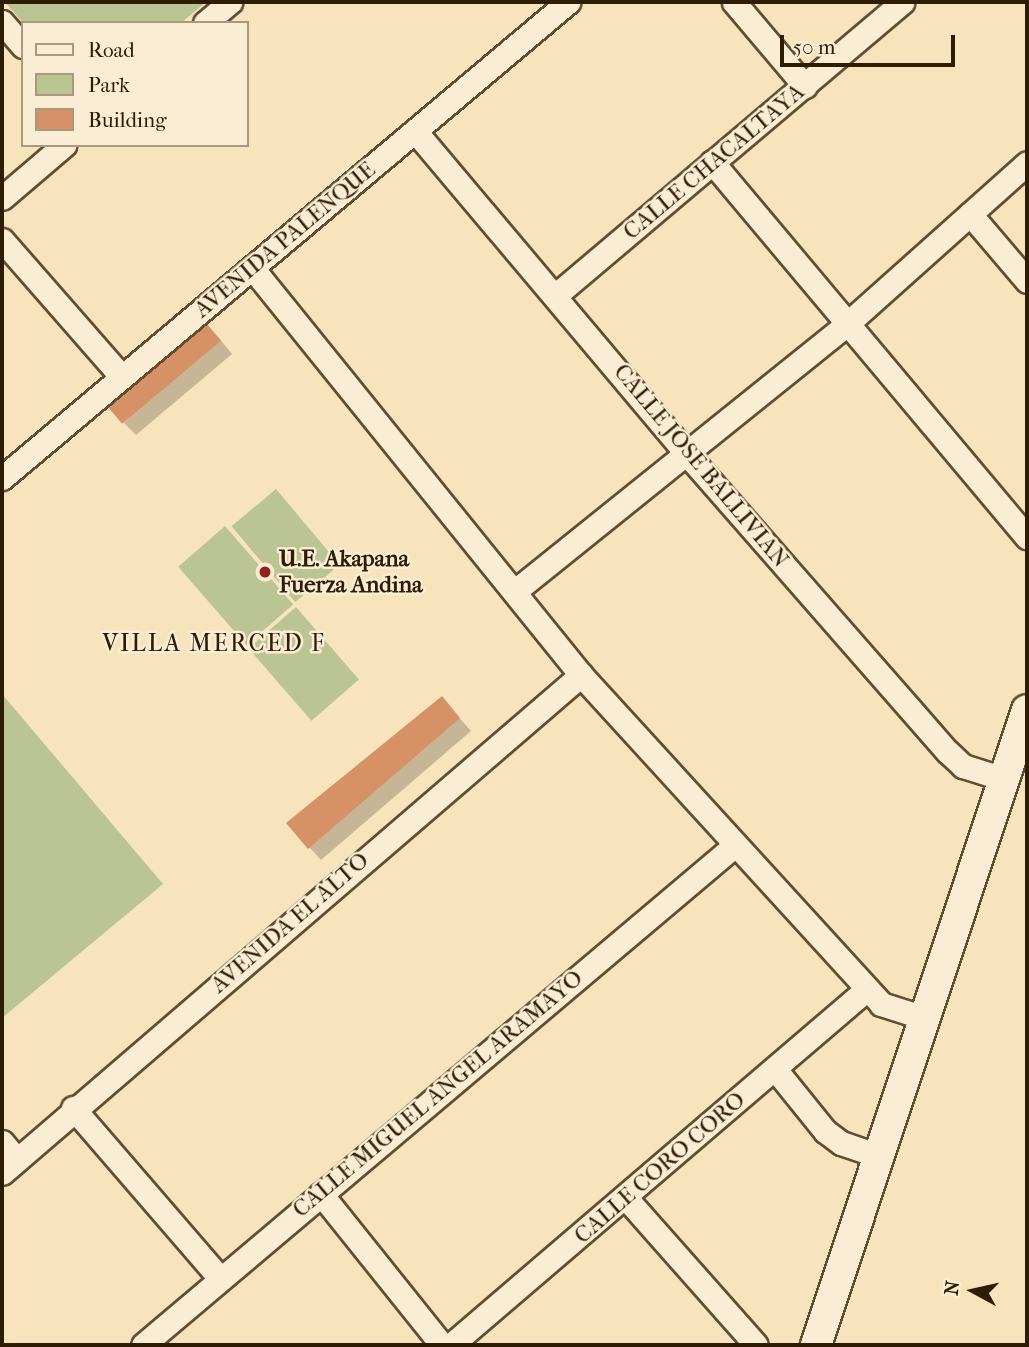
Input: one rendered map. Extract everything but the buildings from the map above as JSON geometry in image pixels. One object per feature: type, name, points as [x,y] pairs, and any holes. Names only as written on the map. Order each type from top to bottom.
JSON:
[{"type":"street","points":[[207,21],[230,2]]},
{"type":"street","points":[[734,2],[805,86]]},
{"type":"street","name":"CALLE CHACALTAYA","points":[[557,294],[902,2]]},
{"type":"street","name":"AVENIDA PALENQUE","points":[[2,478],[120,375],[253,270],[560,4]]},
{"type":"street","points":[[2,22],[21,44]]},
{"type":"street","name":"CALLE JOSE BALLIVIAN","points":[[415,131],[557,294],[685,452],[948,752],[963,766],[1004,779]]},
{"type":"street","points":[[2,198],[62,147]]},
{"type":"street","points":[[712,162],[1027,537]]},
{"type":"street","points":[[514,592],[847,324],[1027,163]]},
{"type":"street","points":[[970,214],[1027,281]]},
{"type":"street","points":[[2,240],[120,375]]},
{"type":"street","points":[[253,270],[581,675],[881,1004],[925,1018]]},
{"type":"street","name":"AVENIDA EL ALTO","points":[[9,1167],[73,1108],[581,675]]},
{"type":"street","points":[[816,1345],[1027,710]]},
{"type":"street","name":"CALLE MIGUEL ANGEL ARAMAYO","points":[[144,1345],[219,1277],[735,845]]},
{"type":"street","name":"CALLE CORO CORO","points":[[451,1345],[867,989]]},
{"type":"street","points":[[775,1069],[825,1130],[841,1143],[879,1156]]},
{"type":"street","points":[[73,1108],[219,1277]]},
{"type":"street","points":[[2,1142],[9,1167]]},
{"type":"street","points":[[321,1194],[442,1345]]},
{"type":"street","points":[[626,1198],[756,1345]]},
{"type":"green space","points":[[5,2],[206,2],[183,21],[21,21]]},
{"type":"green space","points":[[276,489],[340,565],[295,602],[232,526]]},
{"type":"green space","points":[[225,526],[293,604],[246,645],[178,567]]},
{"type":"green space","points":[[296,607],[359,679],[311,721],[248,648]]},
{"type":"green space","points":[[2,694],[163,884],[2,1018]]},
{"type":"place","name":"U.E. Akapana Fuerza Andina","points":[[265,572]]},
{"type":"district","name":"VILLA MERCED F","points":[[214,644]]}]
